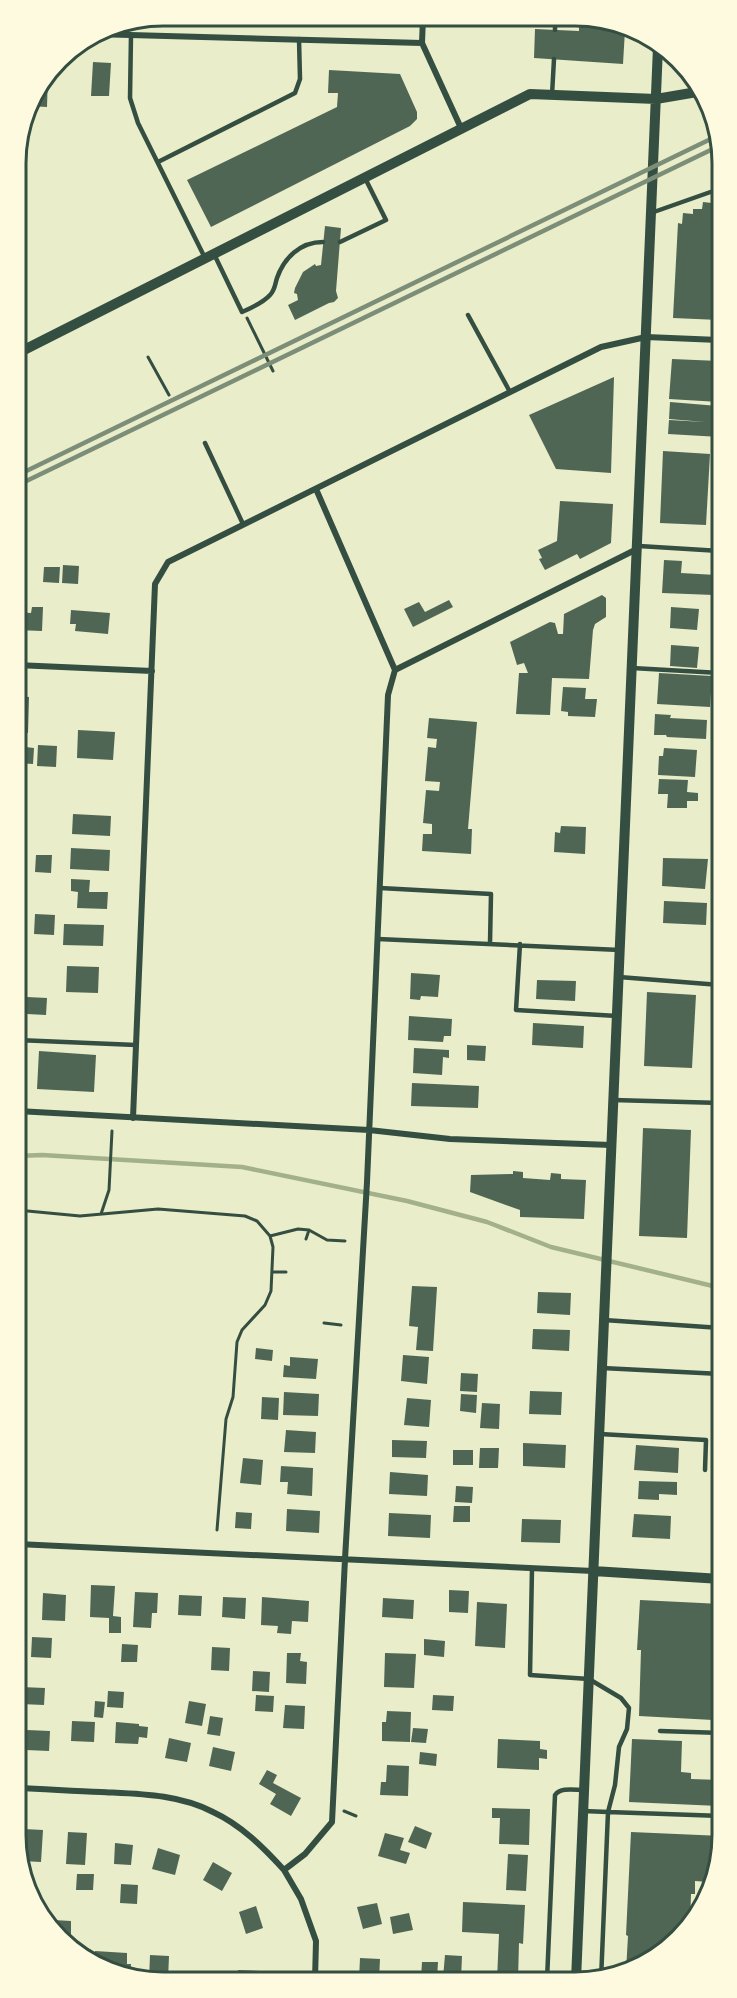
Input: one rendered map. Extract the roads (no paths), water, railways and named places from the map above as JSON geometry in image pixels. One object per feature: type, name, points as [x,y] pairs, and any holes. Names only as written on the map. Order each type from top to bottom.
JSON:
[{"type":"street","points":[[423,26],[422,43],[461,128]]},
{"type":"street","points":[[114,35],[422,43]]},
{"type":"street","points":[[576,1972],[658,54]]},
{"type":"street","points":[[26,349],[530,94],[656,99],[692,93]]},
{"type":"street","points":[[133,1118],[155,584],[168,562],[600,347],[646,336],[712,340]]},
{"type":"street","points":[[284,1870],[305,1854],[332,1822],[366,1204],[388,695],[395,670],[316,489]]},
{"type":"street","points":[[395,670],[637,548]]},
{"type":"street","points":[[26,665],[152,671]]},
{"type":"street","points":[[26,1111],[369,1130],[450,1139],[611,1145]]},
{"type":"street","points":[[26,1544],[711,1577]]},
{"type":"street","points":[[26,1788],[152,1794],[212,1811],[237,1826],[264,1848],[284,1870],[301,1899],[315,1941],[315,1972]]},
{"type":"lane","points":[[131,35],[130,98],[138,123],[242,312],[271,295],[284,263],[290,255],[303,246],[314,242],[322,243]]},
{"type":"lane","points":[[158,162],[295,93],[300,79],[299,39]]},
{"type":"lane","points":[[552,95],[554,59]]},
{"type":"lane","points":[[340,242],[386,220],[365,177]]},
{"type":"lane","points":[[651,213],[712,191]]},
{"type":"lane","points":[[468,315],[510,392]]},
{"type":"lane","points":[[205,443],[243,524]]},
{"type":"lane","points":[[637,548],[712,551]]},
{"type":"lane","points":[[632,668],[712,673]]},
{"type":"lane","points":[[380,888],[491,894],[490,943]]},
{"type":"lane","points":[[378,939],[620,950]]},
{"type":"lane","points":[[520,944],[516,1010],[617,1016]]},
{"type":"lane","points":[[619,977],[712,984]]},
{"type":"lane","points":[[26,1040],[136,1045]]},
{"type":"lane","points":[[613,1100],[711,1103]]},
{"type":"lane","points":[[604,1320],[711,1327]]},
{"type":"lane","points":[[602,1368],[711,1374]]},
{"type":"lane","points":[[599,1434],[706,1440],[705,1470]]},
{"type":"lane","points":[[532,1568],[530,1675],[589,1679],[621,1698],[629,1708],[627,1729],[619,1747],[615,1785],[608,1812],[601,1970]]},
{"type":"lane","points":[[660,1731],[711,1733]]},
{"type":"lane","points":[[547,1972],[555,1795],[565,1789],[584,1791]]},
{"type":"lane","points":[[583,1811],[711,1816]]},
{"type":"waterway","points":[[26,1156],[242,1167],[407,1201],[487,1222],[551,1247],[711,1286]]},
{"type":"railway","points":[[26,471],[709,140]]},
{"type":"railway","points":[[26,481],[711,150]]}]
